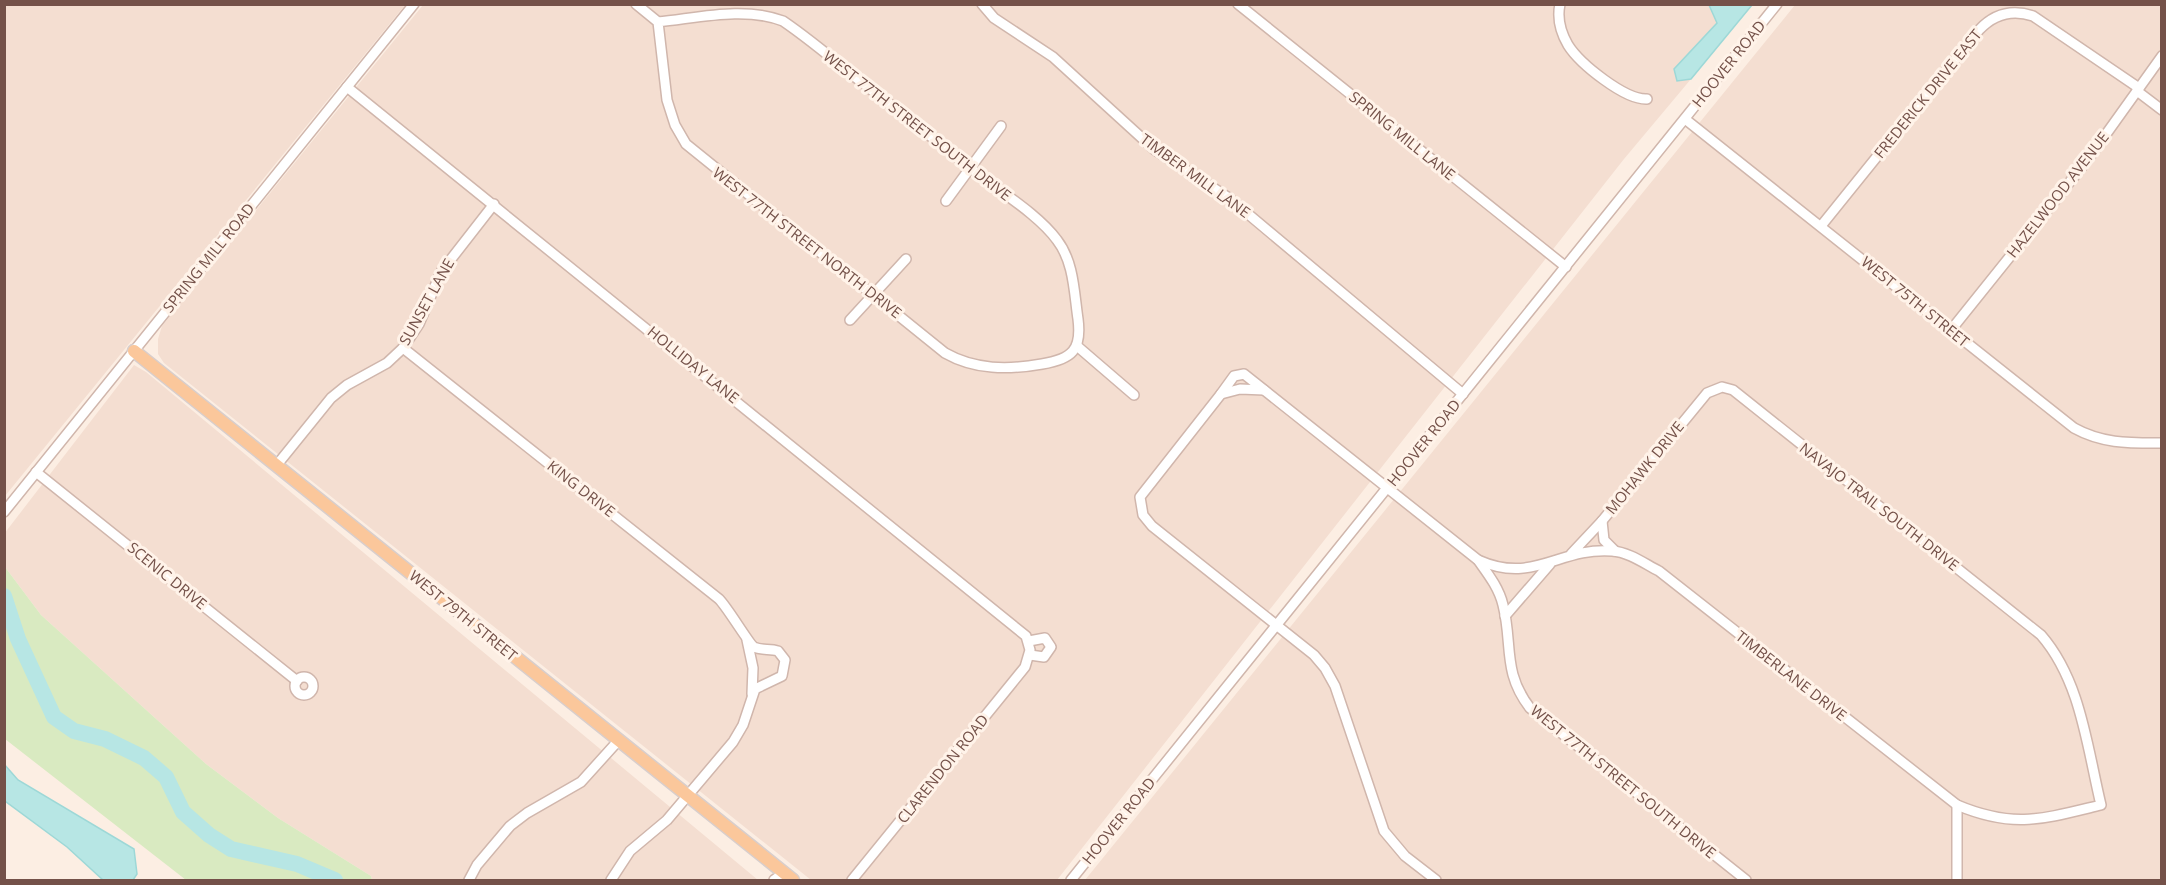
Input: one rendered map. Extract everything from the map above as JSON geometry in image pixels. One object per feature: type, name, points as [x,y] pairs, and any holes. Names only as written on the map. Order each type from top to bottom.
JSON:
[{"type":"main road","name":"WEST 79TH STREET","points":[[134,351],[688,796],[784,878]]},
{"type":"street","name":"SPRING MILL ROAD","points":[[4,512],[414,4]]},
{"type":"street","points":[[636,4],[658,22]]},
{"type":"street","name":"TIMBER MILL LANE","points":[[982,4],[994,18],[1053,57],[1155,150],[1228,198],[1463,394]]},
{"type":"street","name":"SPRING MILL LANE","points":[[1238,4],[1566,267]]},
{"type":"street","points":[[1560,4],[1562,33],[1575,54],[1628,96],[1647,99]]},
{"type":"street","name":"HOOVER ROAD","points":[[1071,880],[1777,4]]},
{"type":"street","name":"FREDERICK DRIVE EAST","points":[[1821,226],[1986,22],[2002,14],[2016,12],[2033,16],[2138,90],[2162,111]]},
{"type":"street","name":"WEST 77TH STREET SOUTH DRIVE","points":[[658,22],[744,14],[762,14],[783,21],[1048,230],[1062,246],[1071,270],[1079,330],[1075,348]]},
{"type":"street","name":"WEST 77TH STREET NORTH DRIVE","points":[[658,22],[667,100],[675,125],[686,144],[696,155],[874,294],[945,353],[967,364],[989,368],[1034,365],[1062,359],[1075,348]]},
{"type":"street","name":"HAZELWOOD AVENUE","points":[[1950,330],[2088,158],[2162,56]]},
{"type":"street","name":"HOLLIDAY LANE","points":[[347,87],[1022,630],[1030,648]]},
{"type":"street","name":"WEST 75TH STREET","points":[[1685,119],[1950,330],[2085,434],[2116,443],[2162,443]]},
{"type":"street","points":[[946,201],[1001,126]]},
{"type":"street","name":"SUNSET LANE","points":[[276,466],[334,395],[380,367],[403,348],[419,324],[441,272],[494,204]]},
{"type":"street","points":[[850,320],[906,259]]},
{"type":"street","name":"KING DRIVE","points":[[403,348],[719,599],[735,617],[747,640],[753,668],[752,694],[739,732],[659,828],[634,846],[611,880]]},
{"type":"street","points":[[1075,348],[1134,395]]},
{"type":"street","name":"WEST 77TH STREET SOUTH DRIVE","points":[[1221,394],[1238,374],[1244,374],[1478,560],[1499,593],[1505,616],[1511,672],[1518,692],[1530,708],[1746,880]]},
{"type":"street","name":"MOHAWK DRIVE","points":[[1571,554],[1602,521],[1707,393],[1722,387]]},
{"type":"street","name":"NAVAJO TRAIL SOUTH DRIVE","points":[[1722,387],[1733,390],[2035,630],[2054,651],[2071,682],[2101,805]]},
{"type":"street","points":[[1264,390],[1240,389],[1221,394],[1140,497],[1143,515],[1152,526],[1314,655],[1332,679],[1384,831],[1405,856],[1436,880]]},
{"type":"street","name":"SCENIC DRIVE","points":[[36,472],[297,681]]},
{"type":"street","points":[[1602,521],[1604,540],[1615,551]]},
{"type":"street","name":"TIMBERLANE DRIVE","points":[[1478,560],[1503,569],[1517,570],[1550,564],[1571,554],[1615,551],[1632,556],[1659,571],[1957,805],[1984,816],[2025,821],[2101,805]]},
{"type":"street","points":[[1505,616],[1550,564]]},
{"type":"street","points":[[1041,637],[1046,638],[1050,644],[1049,653],[1040,657],[1030,648],[1041,637]]},
{"type":"street","points":[[747,640],[757,648],[778,651],[786,662],[782,676],[759,686],[752,694]]},
{"type":"street","name":"CLARENDON ROAD","points":[[852,880],[1023,669],[1030,648]]},
{"type":"street","points":[[469,880],[477,866],[510,826],[527,813],[581,782],[618,741]]},
{"type":"street","points":[[1957,805],[1957,880]]},
{"type":"shaded area","points":[[1709,4],[1717,23],[1674,69],[1678,81],[1691,79],[1624,159],[1057,880],[811,880],[164,363],[158,354],[158,339],[162,326],[423,5]]},
{"type":"shaded area","points":[[4,5],[405,5],[5,496]]},
{"type":"shaded area","points":[[1795,5],[2161,5],[2161,880],[1085,880]]},
{"type":"shaded area","points":[[134,365],[146,372],[758,880],[372,880],[371,876],[278,818],[206,764],[41,615],[5,567],[4,534]]},
{"type":"green space","points":[[5,567],[41,615],[206,764],[278,818],[371,876],[372,880],[186,880],[5,739]]},
{"type":"water","points":[[1709,5],[1752,5],[1691,79],[1677,81],[1674,69],[1717,23]]},
{"type":"water","points":[[4,764],[18,780],[134,849],[137,874],[133,880],[103,880],[67,847],[5,801]]},
{"type":"waterway","points":[[4,596],[18,639],[54,717],[74,731],[105,739],[144,758],[166,777],[183,812],[209,835],[231,849],[297,864],[335,880]]}]
